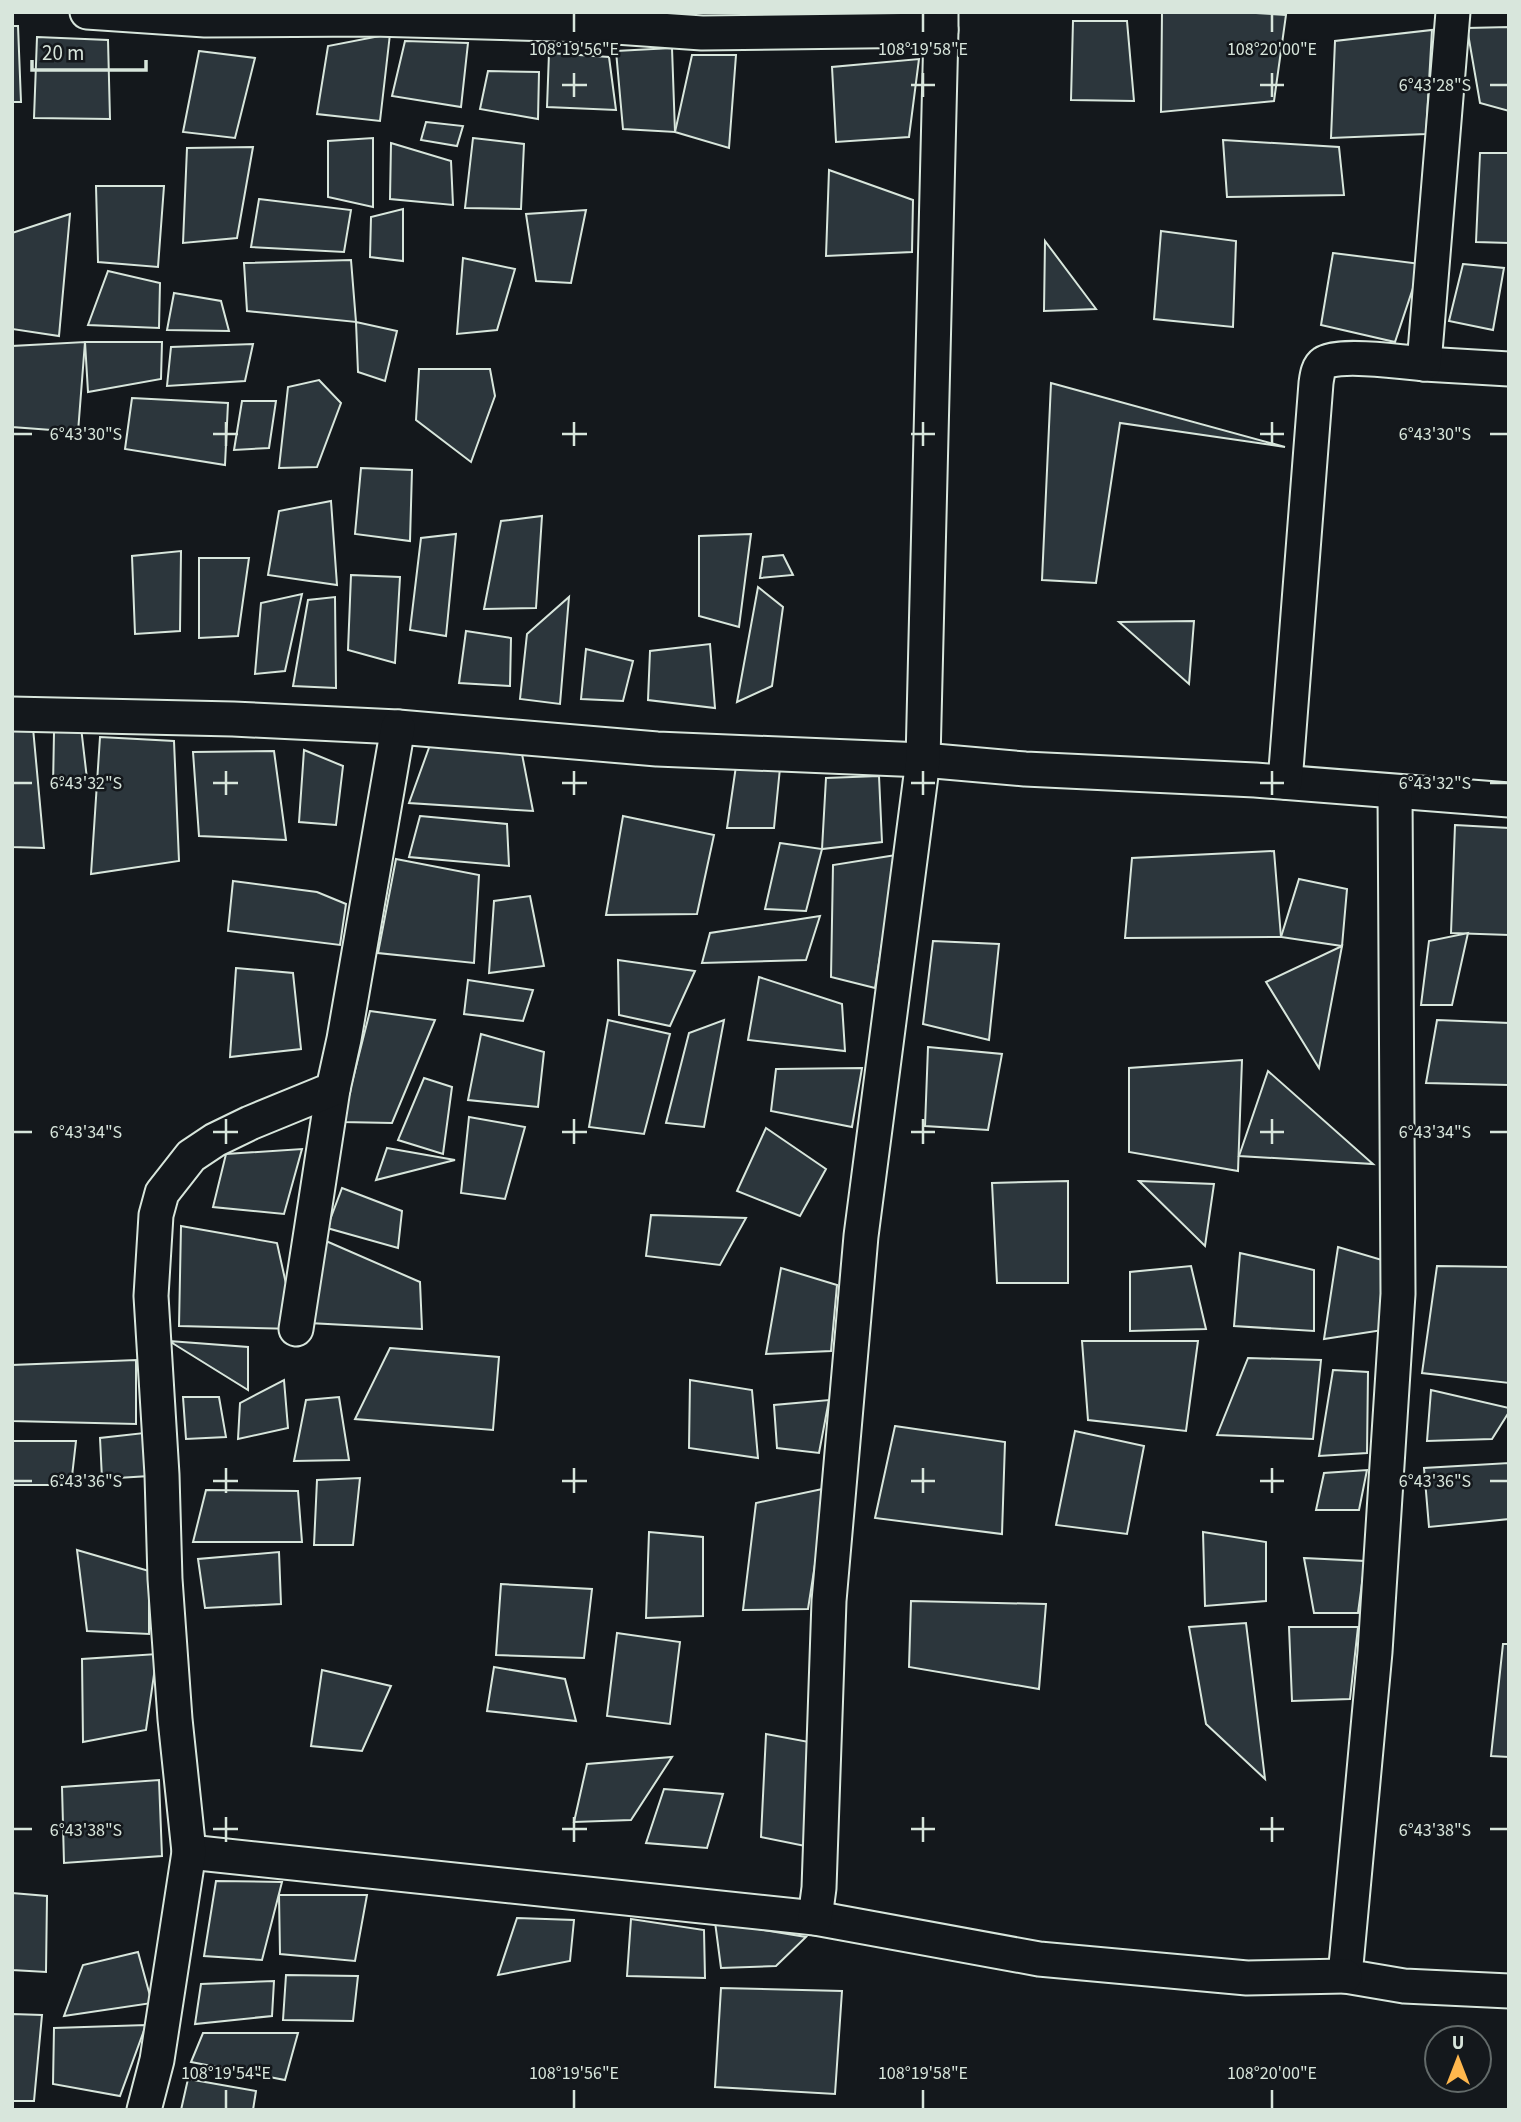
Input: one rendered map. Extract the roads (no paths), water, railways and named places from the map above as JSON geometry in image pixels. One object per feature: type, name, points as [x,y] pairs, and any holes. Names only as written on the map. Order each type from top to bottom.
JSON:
[{"type":"street","points":[[87,12],[205,20],[372,19],[587,25],[702,33],[941,21],[923,760],[861,1237],[829,1601],[819,1888],[815,1919]]},
{"type":"street","points":[[1424,364],[1453,12]]},
{"type":"street","points":[[1285,782],[1318,372],[1324,363],[1339,358],[1509,369]]},
{"type":"street","points":[[12,714],[233,719],[398,727],[656,749],[923,760],[1025,769],[1285,782],[1509,800]]},
{"type":"street","points":[[296,1329],[332,1089],[344,1039],[398,727]]},
{"type":"street","points":[[1345,1976],[1375,1652],[1398,1294],[1395,792]]},
{"type":"street","points":[[144,2110],[157,2060],[189,1852],[175,1719],[165,1579],[162,1475],[151,1296],[156,1214],[162,1193],[191,1156],[215,1140],[250,1123],[332,1089]]},
{"type":"street","points":[[189,1852],[815,1919],[1040,1959],[1247,1978],[1345,1976],[1404,1986],[1509,1990]]}]
